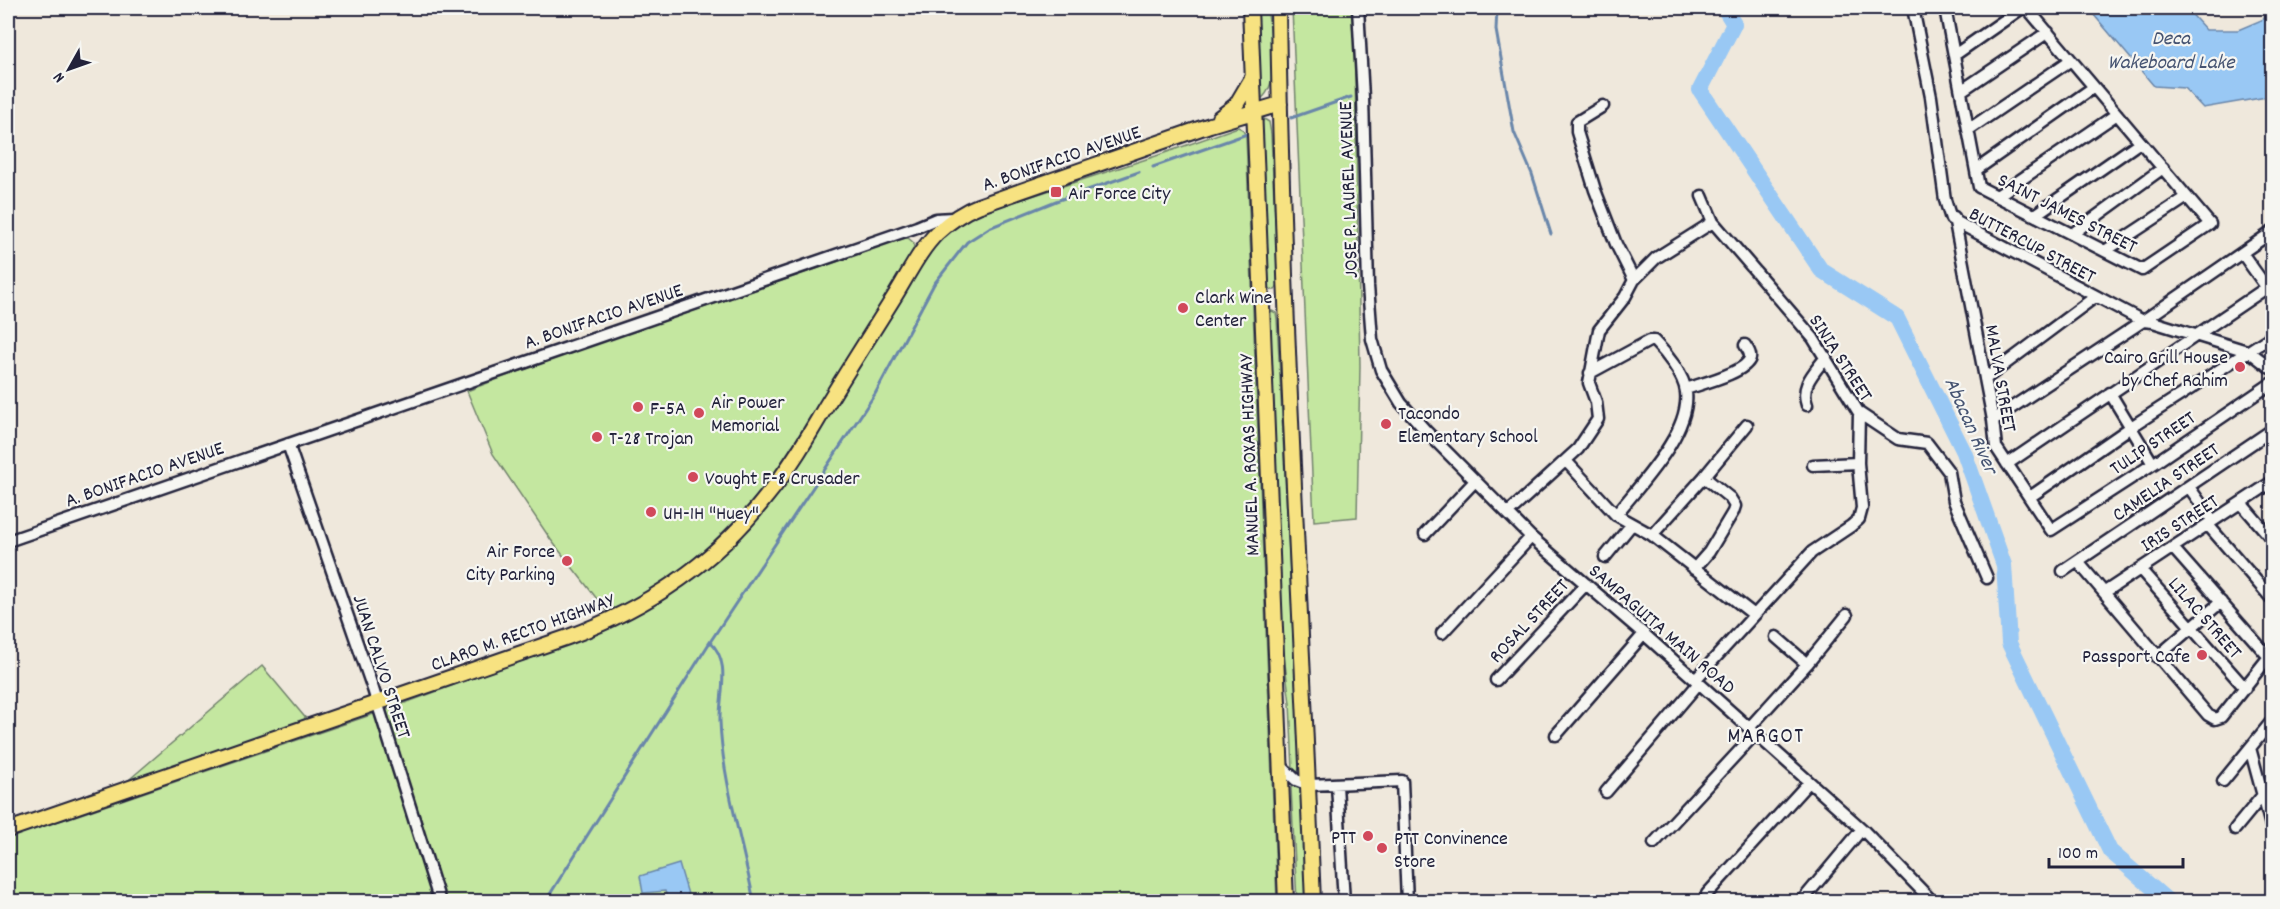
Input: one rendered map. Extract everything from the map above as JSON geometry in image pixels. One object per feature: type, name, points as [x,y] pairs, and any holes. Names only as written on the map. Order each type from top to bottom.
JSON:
[{"type":"main road","name":"MANUEL A. ROXAS HIGHWAY","points":[[1250,8],[1286,902]]},
{"type":"main road","points":[[1278,8],[1287,303],[1313,902]]},
{"type":"main road","name":"A. BONIFACIO AVENUE","points":[[1210,125],[1236,105],[1253,76]]},
{"type":"main road","name":"A. BONIFACIO AVENUE","points":[[953,218],[978,206],[1210,125],[1280,104]]},
{"type":"main road","name":"CLARO M. RECTO HIGHWAY","points":[[8,830],[378,704],[612,621],[663,591],[711,555],[747,521],[780,479],[916,262],[936,235],[953,218]]},
{"type":"main road","points":[[1262,305],[1287,303]]},
{"type":"street","name":"JOSE P. LAUREL AVENUE","points":[[1358,8],[1368,286],[1372,339],[1381,370]]},
{"type":"street","name":"MALVA STREET","points":[[1913,8],[1996,447],[2051,530]]},
{"type":"street","name":"SAINT JAMES STREET","points":[[1945,8],[1956,54],[1979,187],[2142,270],[2210,224],[2187,196]]},
{"type":"street","points":[[1956,54],[2022,8]]},
{"type":"street","points":[[2027,8],[2187,196],[2105,251]]},
{"type":"street","points":[[1961,91],[2048,32]]},
{"type":"street","points":[[1968,130],[2072,60]]},
{"type":"street","points":[[1976,170],[2094,87]]},
{"type":"street","points":[[1603,106],[1577,122],[1576,132],[1616,244],[1634,280]]},
{"type":"street","points":[[1997,196],[2117,114]]},
{"type":"street","points":[[2035,215],[2140,142]]},
{"type":"street","points":[[2072,234],[2163,168]]},
{"type":"street","name":"SINIA STREET","points":[[1605,792],[1754,614],[1812,552],[1859,519],[1862,508],[1858,462],[1859,413],[1813,338],[1713,222],[1702,196]]},
{"type":"street","name":"A. BONIFACIO AVENUE","points":[[8,541],[936,219],[953,218]]},
{"type":"street","name":"BUTTERCUP STREET","points":[[1952,218],[2096,297],[2148,320],[2250,352],[2272,369]]},
{"type":"street","name":"BUTTERCUP STREET","points":[[1952,218],[2148,320]]},
{"type":"street","points":[[1508,513],[1578,449],[1598,419],[1596,402],[1589,383],[1599,330],[1625,297],[1634,280],[1656,258],[1713,222]]},
{"type":"street","points":[[1992,420],[2148,320],[2272,232]]},
{"type":"street","points":[[2007,464],[2270,286],[2242,253]]},
{"type":"street","points":[[1984,379],[2096,297]]},
{"type":"street","points":[[2030,496],[2131,427],[2272,336]]},
{"type":"street","points":[[1590,373],[1649,341],[1654,341],[1674,366],[1686,389],[1687,400],[1680,428],[1668,448],[1616,515]]},
{"type":"street","points":[[1686,389],[1723,377],[1745,365],[1750,359],[1750,353],[1745,345]]},
{"type":"street","points":[[1807,405],[1804,388],[1826,357]]},
{"type":"street","name":"SAMPAGUITA MAIN ROAD","points":[[1381,370],[1401,403],[1475,482],[1531,537],[1698,681],[1862,829],[1933,902]]},
{"type":"street","name":"TULIP STREET","points":[[2051,530],[2272,383]]},
{"type":"street","points":[[2110,393],[2153,464]]},
{"type":"street","points":[[1859,413],[1898,439],[1927,443],[1935,453],[1949,472],[1954,501],[1987,578]]},
{"type":"street","points":[[1652,535],[1747,425]]},
{"type":"street","name":"CAMELIA STREET","points":[[2063,571],[2272,430]]},
{"type":"street","name":"JUAN CALVO STREET","points":[[288,444],[378,704],[440,902]]},
{"type":"street","points":[[1566,461],[1616,515],[1652,535],[1754,614]]},
{"type":"street","points":[[1813,465],[1858,462]]},
{"type":"street","points":[[1694,569],[1709,552],[1733,512],[1734,506],[1730,498],[1704,477]]},
{"type":"street","points":[[1425,534],[1475,482]]},
{"type":"street","name":"IRIS STREET","points":[[2105,592],[2272,482]]},
{"type":"street","points":[[2189,486],[2211,523],[2272,599]]},
{"type":"street","points":[[2241,503],[2270,532]]},
{"type":"street","points":[[1605,557],[1632,524]]},
{"type":"street","points":[[1442,633],[1531,537]]},
{"type":"street","points":[[2078,562],[2157,657],[2208,715],[2215,719],[2221,717],[2271,655],[2173,548]]},
{"type":"street","name":"LILAC STREET","points":[[2140,569],[2245,688]]},
{"type":"street","name":"ROSAL STREET","points":[[1496,680],[1586,584]]},
{"type":"street","points":[[2157,657],[2221,602]]},
{"type":"street","points":[[1654,843],[1752,731],[1847,615]]},
{"type":"street","points":[[1556,735],[1644,634]]},
{"type":"street","points":[[1776,637],[1808,664]]},
{"type":"street","points":[[2223,781],[2272,721]]},
{"type":"street","points":[[2250,748],[2272,829]]},
{"type":"street","points":[[1281,766],[1296,780],[1309,785],[1402,781],[1407,902]]},
{"type":"street","points":[[1707,894],[1809,782]]},
{"type":"street","points":[[2235,828],[2272,784]]},
{"type":"street","points":[[1337,785],[1344,902]]},
{"type":"street","points":[[1801,902],[1862,829]]},
{"type":"green space","points":[[1257,8],[1267,8],[1273,56],[1271,81],[1261,99]]},
{"type":"green space","points":[[1292,8],[1354,8],[1360,366],[1357,517],[1314,521]]},
{"type":"green space","points":[[1264,119],[1269,122],[1271,134],[1278,285],[1275,290],[1268,287],[1261,125]]},
{"type":"green space","points":[[1238,127],[1246,136],[1277,901],[8,902],[8,836],[69,818],[394,707],[610,628],[661,599],[726,547],[914,273],[935,246],[959,224],[979,213]]},
{"type":"green space","points":[[908,238],[914,243],[913,255],[809,427],[779,468],[748,506],[713,542],[675,574],[608,613],[551,540],[493,454],[467,391],[899,239]]},
{"type":"green space","points":[[1272,311],[1276,313],[1277,319],[1300,768],[1297,773],[1293,770],[1290,703],[1283,648],[1268,314]]},
{"type":"green space","points":[[262,666],[308,721],[124,784]]},
{"type":"green space","points":[[1295,783],[1301,787],[1306,901],[1297,901],[1291,788]]},
{"type":"water","name":"Deca Wakeboard Lake","points":[[2088,8],[2186,8],[2206,30],[2238,30],[2264,19],[2267,8],[2272,8],[2272,96],[2203,108],[2184,88],[2154,86]]},
{"type":"water","points":[[679,864],[690,901],[668,901],[665,891],[643,893],[640,876]]},
{"type":"waterway","points":[[1497,8],[1496,30],[1514,132],[1532,174],[1551,234]]},
{"type":"waterway","name":"Abacan River","points":[[1724,8],[1734,24],[1700,90],[1821,270],[1897,318],[1964,452],[2004,565],[2009,643],[2110,851],[2169,902]]},
{"type":"waterway","points":[[1291,118],[1351,97]]},
{"type":"waterway","points":[[1153,167],[1247,134]]},
{"type":"waterway","points":[[754,902],[725,766],[720,721],[723,669],[717,650],[710,642],[875,394],[934,284],[967,242],[989,228],[1056,201],[1139,172]]},
{"type":"waterway","points":[[545,902],[710,642]]},
{"type":"place","name":"Air Force City","points":[[1056,192]]},
{"type":"place","name":"Clark Wine Center","points":[[1183,308]]},
{"type":"place","name":"Cairo Grill House by Chef Rahim","points":[[2240,367]]},
{"type":"place","name":"F-5A","points":[[638,407]]},
{"type":"place","name":"Air Power Memorial","points":[[699,413]]},
{"type":"place","name":"Tacondo Elementary School","points":[[1386,424]]},
{"type":"place","name":"T-28 Trojan","points":[[597,437]]},
{"type":"place","name":"Vought F-8 Crusader","points":[[693,477]]},
{"type":"place","name":"UH-1H \"Huey\"","points":[[651,512]]},
{"type":"place","name":"Air Force City Parking","points":[[567,561]]},
{"type":"place","name":"Passport Cafe","points":[[2202,655]]},
{"type":"place","name":"PTT","points":[[1368,836]]},
{"type":"place","name":"PTT Convinence Store","points":[[1382,848]]},
{"type":"district","name":"MARGOT","points":[[1766,734]]}]
